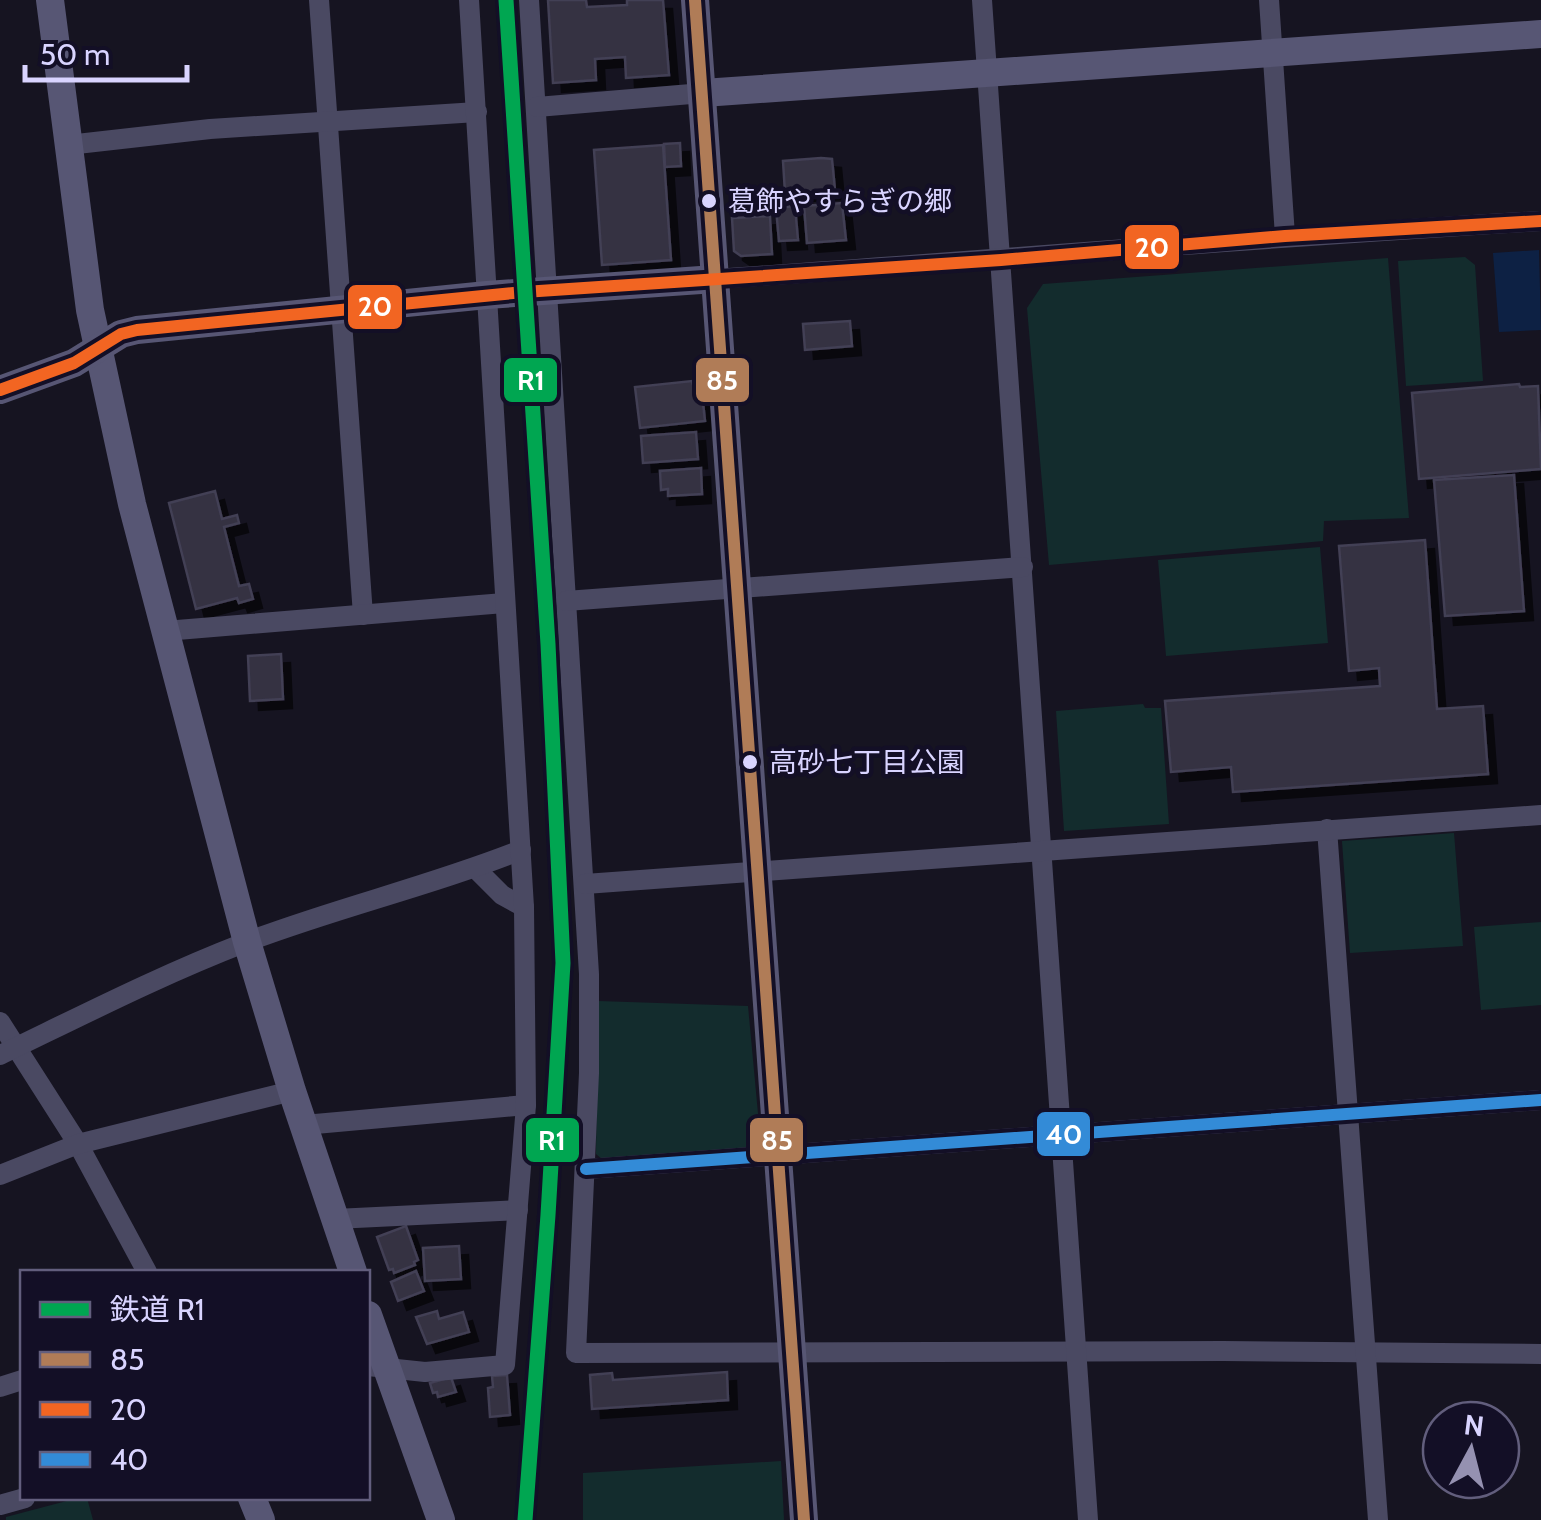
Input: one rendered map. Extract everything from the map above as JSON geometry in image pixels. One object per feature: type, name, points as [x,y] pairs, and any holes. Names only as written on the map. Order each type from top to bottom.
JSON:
[{"type":"street","points":[[50,0],[97,349],[165,631],[247,942],[292,1092],[352,1270]]},
{"type":"street","points":[[318,0],[363,615]]},
{"type":"street","points":[[376,1366],[425,1372],[506,1365],[526,1105],[524,906],[470,0]]},
{"type":"street","points":[[529,0],[589,974],[586,1169],[576,1352],[1541,1354]]},
{"type":"street","points":[[696,0],[804,1520]]},
{"type":"street","points":[[982,0],[1088,1520]]},
{"type":"street","points":[[1268,0],[1285,236]]},
{"type":"street","points":[[537,107],[1541,34]]},
{"type":"street","points":[[68,145],[210,129],[477,112]]},
{"type":"street","points":[[0,390],[74,363],[121,334],[137,330],[548,290],[1541,221]]},
{"type":"street","points":[[566,601],[1024,567]]},
{"type":"street","points":[[165,631],[504,603]]},
{"type":"street","points":[[585,884],[1541,815]]},
{"type":"street","points":[[1327,830],[1378,1520]]},
{"type":"street","points":[[8,1051],[191,964],[247,942],[521,850]]},
{"type":"street","points":[[475,868],[502,895],[524,906]]},
{"type":"street","points":[[0,1022],[8,1051],[78,1144],[146,1270]]},
{"type":"street","points":[[0,1175],[78,1144],[292,1092]]},
{"type":"street","points":[[586,1169],[1541,1100]]},
{"type":"street","points":[[304,1125],[526,1105]]},
{"type":"street","points":[[336,1219],[518,1210]]},
{"type":"street","points":[[370,1328],[376,1366],[440,1520]]},
{"type":"green space","points":[[1465,257],[1475,265],[1483,381],[1406,386],[1398,261]]},
{"type":"green space","points":[[1388,258],[1409,518],[1324,521],[1323,541],[1049,565],[1027,308],[1043,284]]},
{"type":"green space","points":[[1320,547],[1328,643],[1166,656],[1158,560]]},
{"type":"green space","points":[[1143,704],[1145,708],[1161,708],[1169,824],[1064,831],[1056,711]]},
{"type":"green space","points":[[1454,833],[1463,946],[1350,953],[1342,841]]},
{"type":"green space","points":[[1541,922],[1541,1005],[1481,1010],[1474,927]]},
{"type":"green space","points":[[598,1001],[748,1006],[760,1135],[752,1149],[602,1159],[596,1154]]},
{"type":"green space","points":[[781,1461],[784,1520],[583,1520],[583,1473]]},
{"type":"green space","points":[[70,1500],[88,1500],[93,1520],[6,1520]]},
{"type":"water","points":[[1539,250],[1541,330],[1499,332],[1493,253]]},
{"type":"building","points":[[548,0],[586,0],[587,7],[627,5],[627,0],[663,0],[669,75],[626,78],[625,57],[595,59],[596,80],[553,83]]},
{"type":"building","points":[[680,143],[681,166],[665,167],[664,144]]},
{"type":"building","points":[[663,145],[671,260],[602,265],[594,150]]},
{"type":"building","points":[[832,159],[835,190],[785,193],[783,161]]},
{"type":"building","points":[[842,203],[846,240],[807,243],[804,206]]},
{"type":"building","points":[[795,206],[798,240],[779,241],[776,208]]},
{"type":"building","points":[[770,216],[772,254],[741,256],[734,251],[732,218]]},
{"type":"building","points":[[850,321],[852,346],[805,350],[803,324]]},
{"type":"building","points":[[692,381],[693,385],[701,384],[705,421],[640,428],[635,387]]},
{"type":"building","points":[[1519,384],[1538,386],[1541,469],[1419,479],[1412,393]]},
{"type":"building","points":[[696,432],[698,459],[643,463],[641,436]]},
{"type":"building","points":[[701,468],[702,494],[668,496],[668,489],[661,490],[660,471]]},
{"type":"building","points":[[1514,475],[1524,611],[1445,616],[1434,480]]},
{"type":"building","points":[[215,491],[222,519],[237,515],[239,523],[224,527],[239,586],[249,584],[253,599],[239,603],[237,598],[196,609],[169,503]]},
{"type":"building","points":[[1425,540],[1437,709],[1483,706],[1488,774],[1233,792],[1231,767],[1171,772],[1165,701],[1380,686],[1379,668],[1349,671],[1339,546]]},
{"type":"building","points":[[281,654],[283,699],[250,701],[248,656]]},
{"type":"building","points":[[406,1226],[418,1260],[394,1273],[389,1270],[377,1237]]},
{"type":"building","points":[[459,1246],[461,1279],[425,1281],[423,1248]]},
{"type":"building","points":[[416,1271],[424,1291],[398,1301],[391,1282]]},
{"type":"building","points":[[437,1311],[439,1319],[463,1312],[469,1332],[427,1344],[416,1317]]},
{"type":"building","points":[[727,1372],[728,1400],[592,1409],[590,1375],[612,1373],[613,1380]]},
{"type":"building","points":[[507,1375],[510,1415],[490,1417],[488,1388],[493,1387],[492,1376]]},
{"type":"building","points":[[451,1377],[456,1392],[438,1397],[437,1392],[433,1393],[430,1383]]},
{"type":"rail line","name":"R1","points":[[506,0],[548,644],[563,963],[525,1520]]},
{"type":"transit line","name":"85","points":[[695,0],[804,1520]]},
{"type":"transit line","name":"20","points":[[0,390],[74,363],[121,334],[137,330],[524,292],[1541,221]]},
{"type":"transit line","name":"40","points":[[586,1169],[1541,1100]]},
{"type":"place","name":"葛飾やすらぎの郷","points":[[709,201]]},
{"type":"place","name":"高砂七丁目公園","points":[[750,762]]}]
